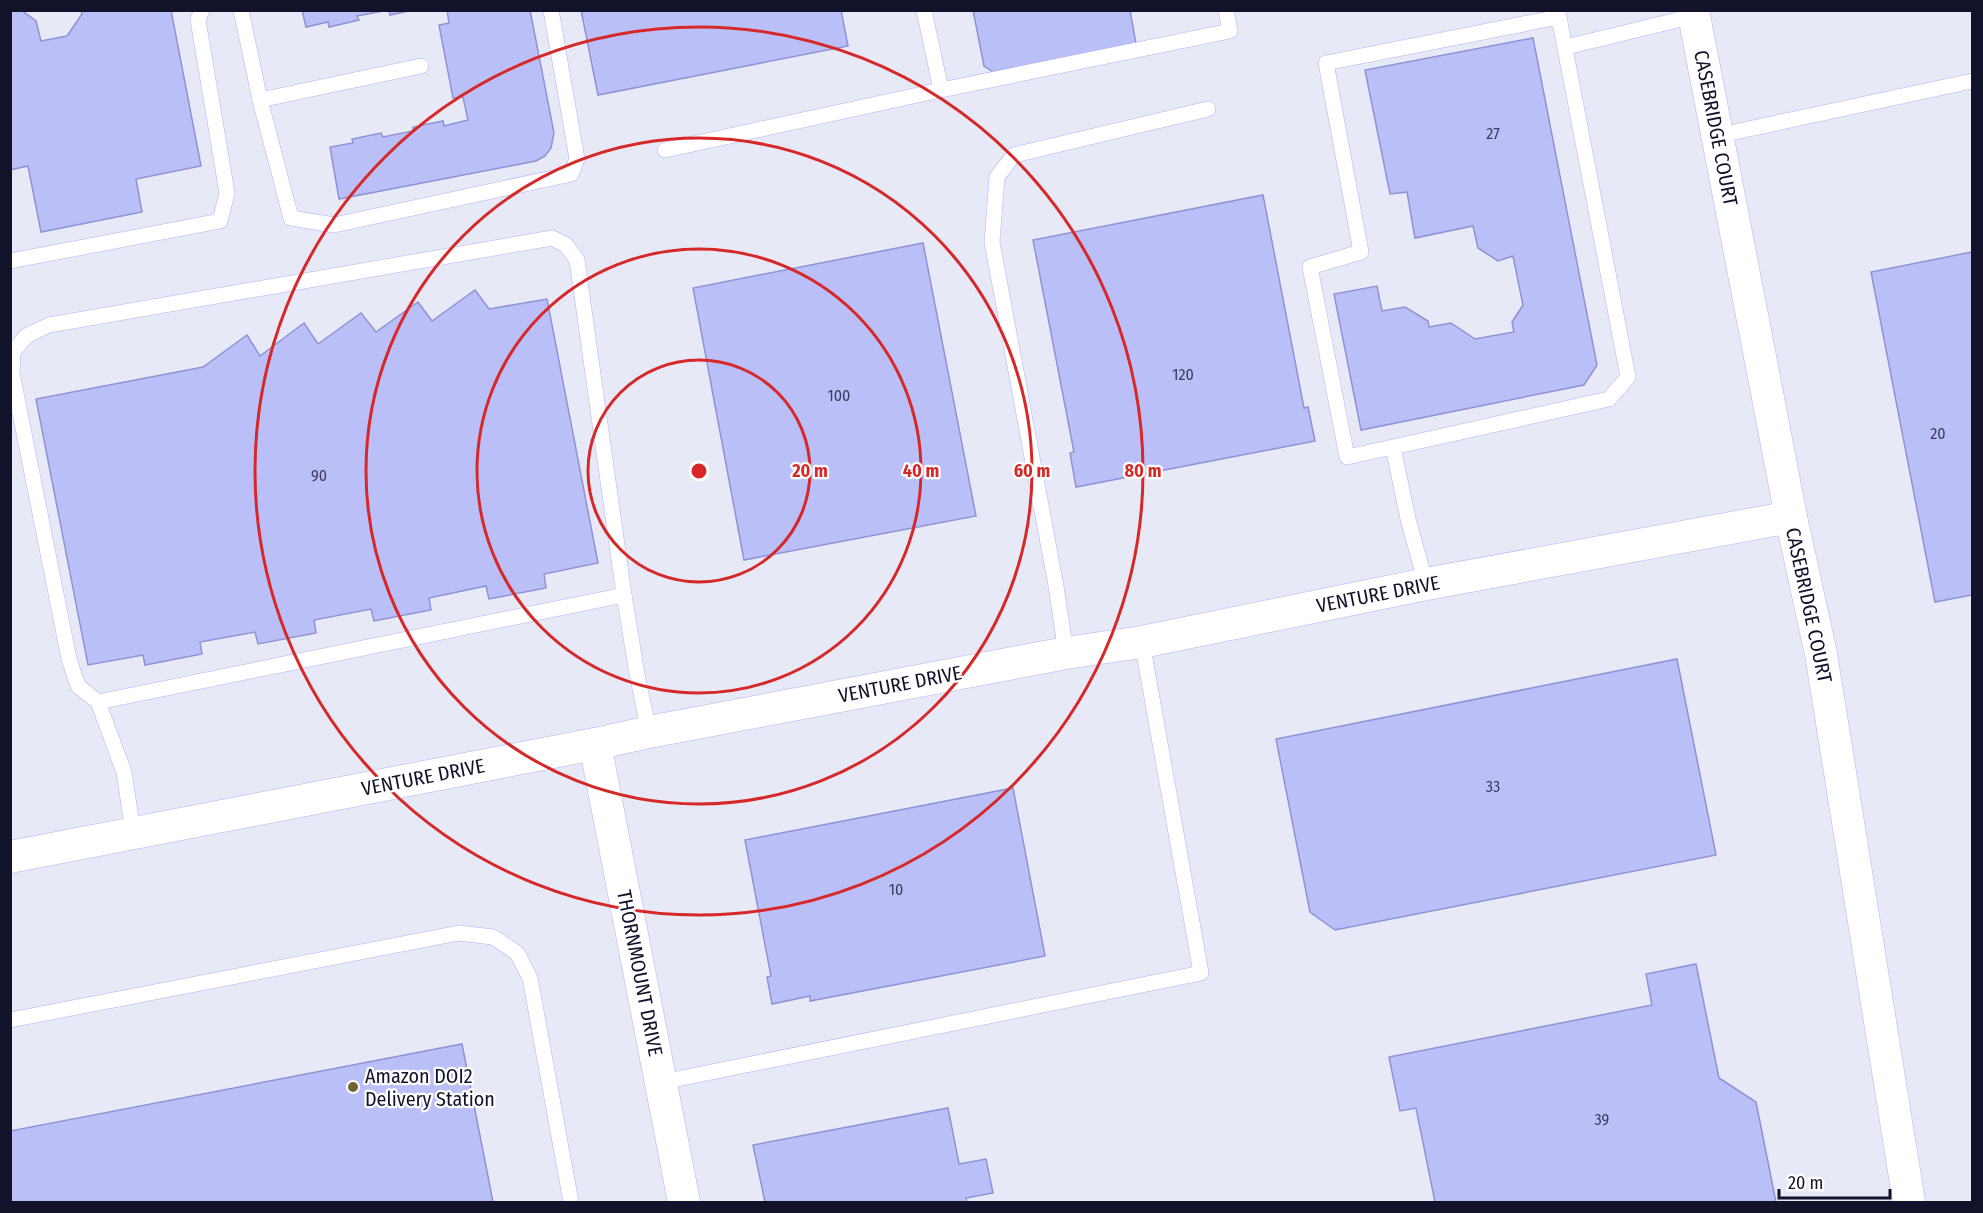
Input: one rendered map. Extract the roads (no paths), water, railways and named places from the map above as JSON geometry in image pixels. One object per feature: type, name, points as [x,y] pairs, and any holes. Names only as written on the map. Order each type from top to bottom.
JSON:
[{"type":"street","name":"CASEBRIDGE COURT","points":[[1693,13],[1791,517],[1821,654],[1909,1203]]},
{"type":"street","name":"VENTURE DRIVE","points":[[10,857],[649,732],[1066,653],[1142,642],[1426,584],[1791,517]]},
{"type":"street","name":"THORNMOUNT DRIVE","points":[[595,744],[684,1203]]},
{"type":"lane","points":[[10,261],[220,220],[227,194],[198,20],[202,10]]},
{"type":"lane","points":[[241,10],[260,100],[291,218],[334,225],[571,174],[577,159],[551,10]]},
{"type":"lane","points":[[924,10],[941,90]]},
{"type":"lane","points":[[665,150],[941,90],[1230,31],[1226,10]]},
{"type":"lane","points":[[1566,47],[1693,13]]},
{"type":"lane","points":[[1559,17],[1628,377],[1609,399],[1393,447],[1347,457],[1310,267],[1361,252],[1326,63],[1559,17]]},
{"type":"lane","points":[[260,100],[421,66]]},
{"type":"lane","points":[[1716,136],[1972,81]]},
{"type":"lane","points":[[1066,653],[1056,586],[992,242],[997,177],[1014,156],[1208,109]]},
{"type":"lane","points":[[133,832],[124,772],[98,702],[78,686],[69,659],[12,373],[13,352],[26,336],[49,325],[552,238],[566,245],[577,260],[624,595],[649,732]]},
{"type":"lane","points":[[1393,447],[1408,519],[1426,584]]},
{"type":"lane","points":[[98,702],[624,595]]},
{"type":"lane","points":[[662,1082],[1201,973],[1142,642]]},
{"type":"lane","points":[[10,1020],[459,933],[494,938],[517,952],[530,978],[571,1203]]},
{"type":"place","name":"Amazon DOI2 Delivery Station","points":[[353,1087]]}]
